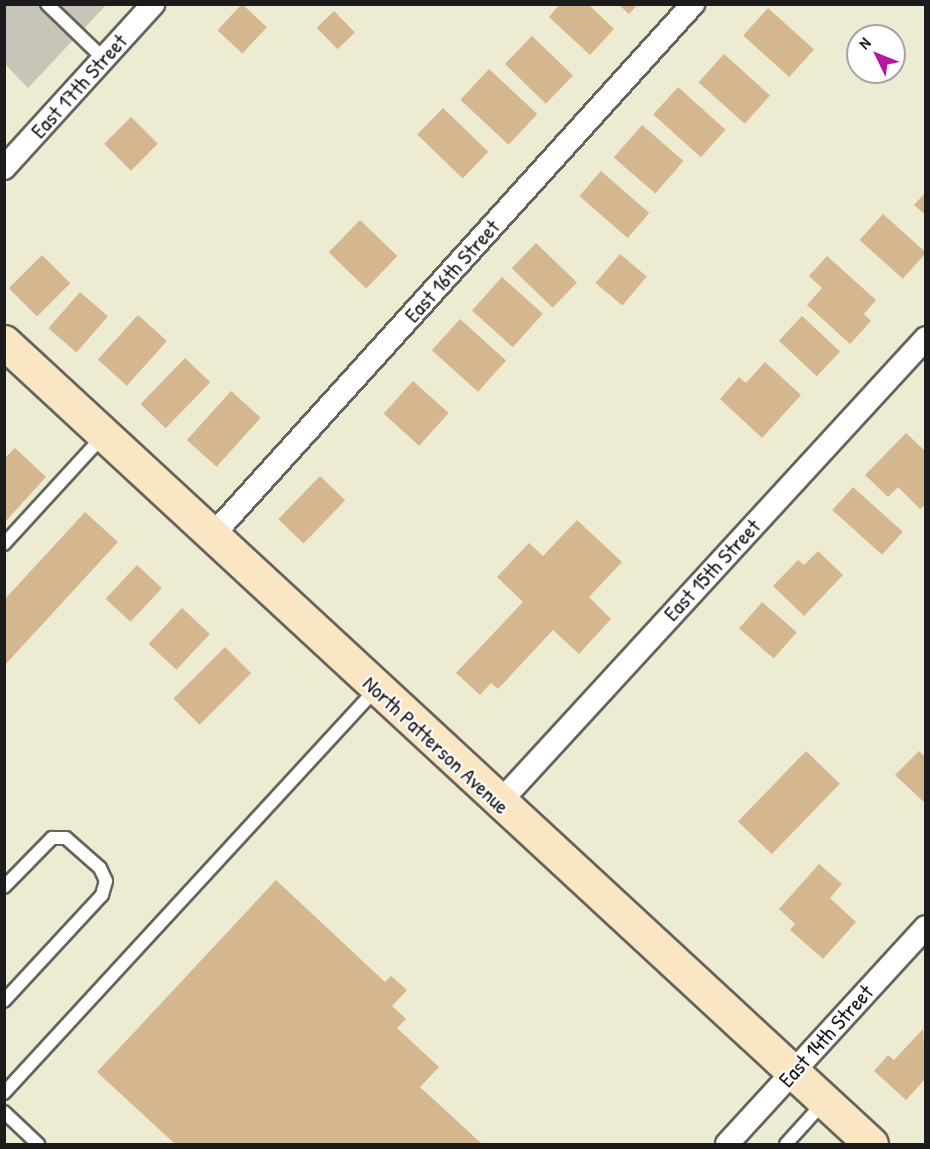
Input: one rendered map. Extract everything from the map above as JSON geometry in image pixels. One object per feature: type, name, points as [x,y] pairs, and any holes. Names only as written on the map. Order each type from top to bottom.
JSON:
[{"type":"main road","name":"North Patterson Avenue","points":[[4,342],[211,537],[871,1144]]},
{"type":"street","name":"East 17th Street","points":[[4,168],[153,4]]},
{"type":"street","name":"East 16th Street","points":[[211,537],[693,4]]},
{"type":"street","name":"East 15th Street","points":[[499,803],[926,338]]},
{"type":"street","name":"East 14th Street","points":[[727,1144],[926,927]]},
{"type":"lane","points":[[47,4],[104,59]]},
{"type":"lane","points":[[4,544],[104,435]]},
{"type":"lane","points":[[4,1093],[376,689]]},
{"type":"lane","points":[[4,887],[52,838],[66,838],[100,867],[106,880],[102,896],[4,1001]]},
{"type":"lane","points":[[792,1142],[824,1102]]},
{"type":"lane","points":[[4,1112],[38,1144]]},
{"type":"shaded area","points":[[4,5],[106,5],[28,88],[5,64]]},
{"type":"building","points":[[242,4],[267,27],[242,54],[217,30]]},
{"type":"building","points":[[560,4],[588,4],[614,29],[590,55],[549,17]]},
{"type":"building","points":[[618,4],[638,4],[629,14]]},
{"type":"building","points":[[768,8],[814,49],[789,77],[743,35]]},
{"type":"building","points":[[334,11],[355,33],[338,49],[317,28]]},
{"type":"building","points":[[532,36],[573,76],[546,104],[505,64]]},
{"type":"building","points":[[724,54],[770,95],[745,124],[699,82]]},
{"type":"building","points":[[489,69],[537,114],[509,145],[460,100]]},
{"type":"building","points":[[678,87],[726,130],[701,157],[653,114]]},
{"type":"building","points":[[443,108],[488,152],[463,178],[417,135]]},
{"type":"building","points":[[131,117],[158,144],[131,171],[104,144]]},
{"type":"building","points":[[642,125],[684,161],[655,194],[614,157]]},
{"type":"building","points":[[601,171],[649,213],[628,238],[579,196]]},
{"type":"building","points":[[926,192],[926,215],[914,205]]},
{"type":"building","points":[[883,214],[926,253],[903,279],[860,240]]},
{"type":"building","points":[[360,220],[397,256],[366,288],[329,252]]},
{"type":"building","points":[[536,243],[577,283],[553,308],[512,268]]},
{"type":"building","points":[[620,254],[647,276],[622,306],[596,283]]},
{"type":"building","points":[[42,255],[70,283],[37,317],[9,288]]},
{"type":"building","points":[[827,256],[876,300],[864,314],[871,321],[850,344],[807,305],[822,288],[809,276]]},
{"type":"building","points":[[502,277],[543,314],[513,347],[472,310]]},
{"type":"building","points":[[80,292],[108,316],[76,353],[49,328]]},
{"type":"building","points":[[138,315],[167,341],[127,386],[98,360]]},
{"type":"building","points":[[802,316],[840,351],[817,376],[779,341]]},
{"type":"building","points":[[460,319],[506,360],[478,392],[432,350]]},
{"type":"building","points":[[185,358],[210,382],[166,428],[141,404]]},
{"type":"building","points":[[765,362],[801,395],[762,438],[720,399],[739,377],[746,383]]},
{"type":"building","points":[[413,381],[449,413],[419,446],[384,414]]},
{"type":"building","points":[[231,391],[261,418],[217,467],[187,440]]},
{"type":"building","points":[[906,433],[926,452],[926,504],[920,509],[898,487],[888,497],[865,475]]},
{"type":"building","points":[[15,448],[46,477],[4,523],[4,459]]},
{"type":"building","points":[[320,476],[345,500],[303,543],[278,519]]},
{"type":"building","points":[[853,487],[903,532],[882,555],[832,510]]},
{"type":"building","points":[[85,512],[118,542],[4,666],[4,600]]},
{"type":"building","points":[[577,520],[622,562],[589,597],[611,619],[579,654],[553,630],[498,689],[491,683],[480,695],[456,673],[523,602],[497,577],[529,543],[543,556]]},
{"type":"building","points":[[818,551],[843,575],[804,616],[773,586],[798,560],[804,565]]},
{"type":"building","points":[[137,565],[162,588],[130,622],[106,599]]},
{"type":"building","points":[[762,602],[797,632],[774,659],[739,628]]},
{"type":"building","points":[[182,608],[210,634],[176,670],[149,644]]},
{"type":"building","points":[[225,647],[251,673],[200,725],[173,699]]},
{"type":"building","points":[[806,751],[840,784],[772,854],[738,821]]},
{"type":"building","points":[[919,751],[926,758],[926,804],[895,775]]},
{"type":"building","points":[[819,864],[842,884],[830,898],[856,922],[823,959],[790,930],[795,924],[779,909]]},
{"type":"building","points":[[276,880],[385,982],[391,976],[407,990],[392,1006],[406,1019],[397,1028],[439,1067],[420,1087],[482,1144],[175,1144],[97,1072]]},
{"type":"building","points":[[923,1029],[926,1078],[906,1100],[874,1071],[888,1055],[894,1060]]}]
